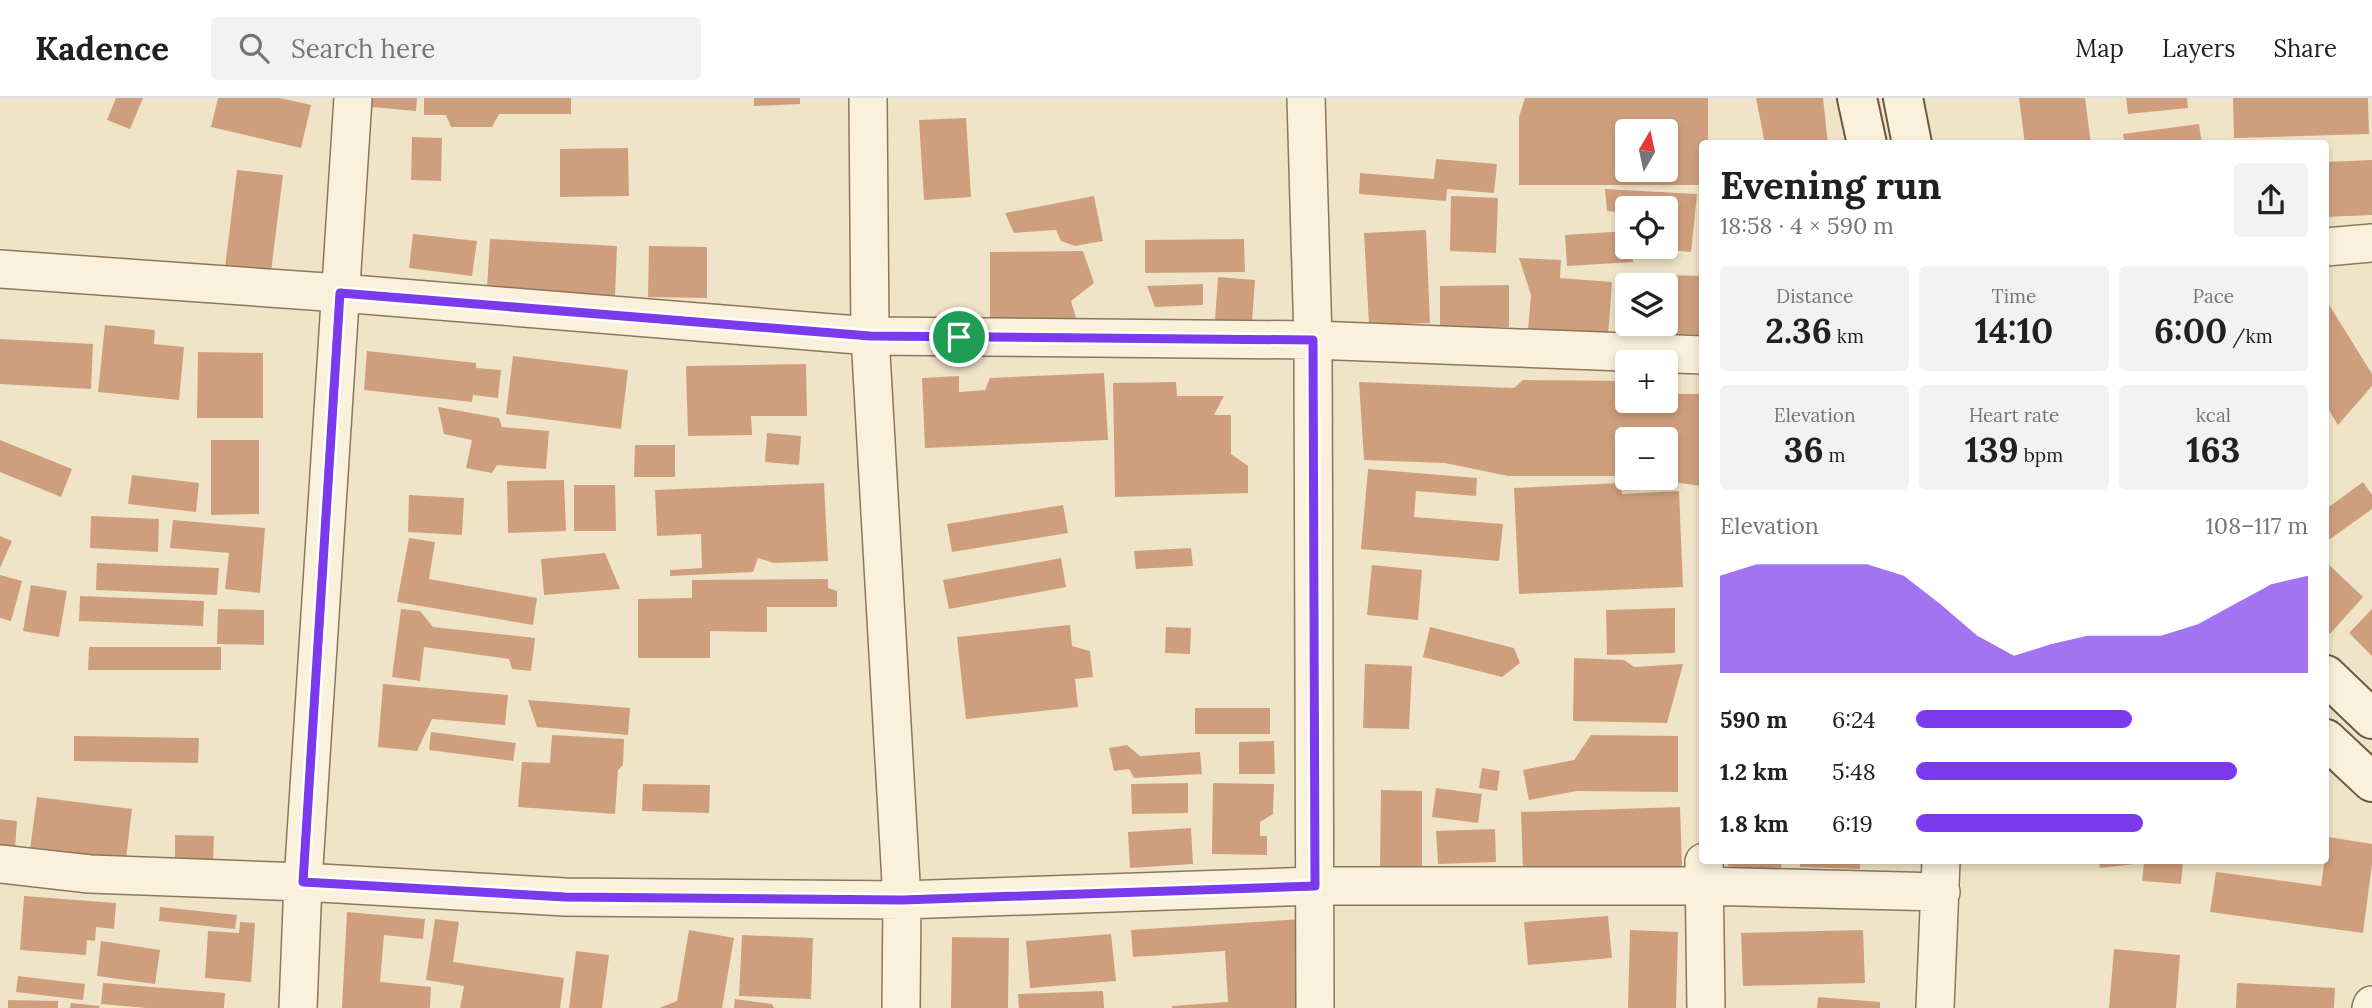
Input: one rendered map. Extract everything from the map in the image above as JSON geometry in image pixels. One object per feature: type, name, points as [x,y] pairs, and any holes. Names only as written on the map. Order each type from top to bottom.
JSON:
[{"type":"street","points":[[298,1008],[303,882],[353,98]]},
{"type":"street","points":[[868,98],[870,336],[902,900],[901,1008]]},
{"type":"street","points":[[1306,98],[1313,340],[1315,1008]]},
{"type":"street","points":[[1857,98],[1866,140]]},
{"type":"street","points":[[1903,98],[1911,140]]},
{"type":"street","points":[[2329,247],[2372,243]]},
{"type":"street","points":[[0,269],[340,293],[870,336],[1313,340],[1699,355]]},
{"type":"street","points":[[2329,678],[2372,719]]},
{"type":"street","points":[[2329,742],[2372,782]]},
{"type":"street","points":[[0,864],[90,874],[303,882],[565,897],[902,900],[1704,874],[1941,876],[1935,1008]]},
{"type":"street","points":[[1704,874],[1706,1008]]},
{"type":"building","points":[[116,98],[143,98],[130,129],[107,120]]},
{"type":"building","points":[[218,98],[280,98],[311,105],[301,148],[211,127]]},
{"type":"building","points":[[372,98],[417,98],[416,111],[371,107]]},
{"type":"building","points":[[424,98],[571,98],[571,114],[499,114],[492,127],[451,127],[446,115],[424,115]]},
{"type":"building","points":[[754,98],[800,98],[800,104],[754,106]]},
{"type":"building","points":[[1525,98],[1708,98],[1708,140],[1699,140],[1699,185],[1519,185],[1519,117]]},
{"type":"building","points":[[1756,98],[1823,98],[1828,140],[1764,140]]},
{"type":"building","points":[[2019,98],[2085,98],[2090,140],[2024,140]]},
{"type":"building","points":[[2126,98],[2187,98],[2188,108],[2128,114]]},
{"type":"building","points":[[2233,98],[2368,98],[2369,134],[2234,138]]},
{"type":"building","points":[[966,118],[971,197],[924,200],[919,120]]},
{"type":"building","points":[[2199,124],[2201,140],[2124,140],[2123,134]]},
{"type":"building","points":[[412,137],[442,138],[441,181],[411,180]]},
{"type":"building","points":[[628,148],[629,196],[560,197],[560,149]]},
{"type":"building","points":[[1436,159],[1497,164],[1494,193],[1447,189],[1446,201],[1359,194],[1360,173],[1434,179]]},
{"type":"building","points":[[2372,160],[2372,215],[2329,217],[2329,162]]},
{"type":"building","points":[[237,170],[283,175],[271,272],[225,267]]},
{"type":"building","points":[[1605,189],[1697,194],[1691,252],[1678,251],[1678,196],[1615,196],[1615,212],[1607,211]]},
{"type":"building","points":[[1094,196],[1103,241],[1075,246],[1061,241],[1056,230],[1014,233],[1005,213]]},
{"type":"building","points":[[1451,196],[1498,198],[1496,253],[1450,251]]},
{"type":"building","points":[[1426,230],[1430,323],[1369,325],[1364,233]]},
{"type":"building","points":[[1615,232],[1615,259],[1633,259],[1633,262],[1567,266],[1565,235]]},
{"type":"building","points":[[413,234],[477,241],[472,276],[409,268]]},
{"type":"building","points":[[490,239],[617,246],[615,296],[487,288]]},
{"type":"building","points":[[1244,239],[1245,272],[1145,273],[1145,240]]},
{"type":"building","points":[[649,246],[707,247],[707,298],[648,297]]},
{"type":"building","points":[[1083,251],[1094,283],[1071,301],[1076,318],[990,319],[990,252]]},
{"type":"building","points":[[1519,258],[1561,260],[1560,278],[1612,282],[1608,336],[1528,330],[1531,295]]},
{"type":"building","points":[[1678,275],[1699,276],[1699,335],[1678,334]]},
{"type":"building","points":[[1218,277],[1255,280],[1252,322],[1215,320]]},
{"type":"building","points":[[1203,284],[1203,305],[1155,307],[1147,286]]},
{"type":"building","points":[[1509,285],[1509,327],[1440,327],[1440,286]]},
{"type":"building","points":[[2329,305],[2372,374],[2372,386],[2338,425],[2329,410]]},
{"type":"building","points":[[105,325],[155,330],[154,344],[184,347],[179,400],[98,392]]},
{"type":"building","points":[[0,339],[93,344],[91,389],[0,384]]},
{"type":"building","points":[[367,351],[476,363],[476,368],[501,370],[498,398],[473,395],[472,402],[364,390]]},
{"type":"building","points":[[198,352],[263,353],[263,418],[197,418]]},
{"type":"building","points":[[513,356],[628,370],[621,429],[506,414]]},
{"type":"building","points":[[806,364],[807,416],[751,416],[752,435],[688,436],[686,366]]},
{"type":"building","points":[[1104,373],[1108,440],[925,448],[922,378],[959,376],[959,392],[985,390],[990,378]]},
{"type":"building","points":[[1523,380],[1615,381],[1615,413],[1678,413],[1678,394],[1699,394],[1699,486],[1678,483],[1678,427],[1615,427],[1615,476],[1508,476],[1445,463],[1364,460],[1359,382],[1514,388]]},
{"type":"building","points":[[1176,382],[1177,396],[1224,396],[1214,415],[1231,415],[1231,454],[1248,466],[1248,493],[1115,497],[1113,383]]},
{"type":"building","points":[[438,407],[499,418],[502,427],[549,431],[546,469],[497,465],[492,473],[466,468],[472,440],[444,434]]},
{"type":"building","points":[[767,433],[801,436],[799,465],[765,462]]},
{"type":"building","points":[[0,440],[72,469],[61,497],[0,472]]},
{"type":"building","points":[[211,440],[259,440],[259,514],[211,515]]},
{"type":"building","points":[[635,445],[675,445],[675,477],[634,477]]},
{"type":"building","points":[[1368,469],[1477,478],[1476,496],[1416,491],[1414,517],[1503,524],[1499,561],[1361,549]]},
{"type":"building","points":[[132,475],[199,483],[196,512],[128,504]]},
{"type":"building","points":[[564,480],[566,531],[508,533],[507,481]]},
{"type":"building","points":[[2363,482],[2372,495],[2372,509],[2329,540],[2329,507]]},
{"type":"building","points":[[824,483],[828,561],[774,563],[758,558],[753,572],[670,576],[670,570],[702,568],[701,534],[657,536],[655,490]]},
{"type":"building","points":[[1615,483],[1615,490],[1622,490],[1622,494],[1679,491],[1683,587],[1519,594],[1514,488]]},
{"type":"building","points":[[574,485],[615,485],[616,531],[574,531]]},
{"type":"building","points":[[409,495],[464,498],[462,535],[408,532]]},
{"type":"building","points":[[1063,505],[1068,533],[952,552],[947,524]]},
{"type":"building","points":[[91,516],[159,519],[158,552],[90,548]]},
{"type":"building","points":[[173,520],[265,528],[260,593],[225,589],[229,553],[170,548]]},
{"type":"building","points":[[0,536],[12,541],[0,568]]},
{"type":"building","points":[[409,538],[435,542],[429,579],[537,598],[533,625],[397,602]]},
{"type":"building","points":[[1191,548],[1193,566],[1136,569],[1134,551]]},
{"type":"building","points":[[605,553],[620,589],[544,595],[541,559]]},
{"type":"building","points":[[1061,558],[1066,587],[949,609],[943,580]]},
{"type":"building","points":[[97,563],[219,568],[217,595],[96,590]]},
{"type":"building","points":[[1372,565],[1422,570],[1418,620],[1367,615]]},
{"type":"building","points":[[2329,565],[2363,597],[2329,633]]},
{"type":"building","points":[[0,575],[22,581],[11,621],[0,618]]},
{"type":"building","points":[[828,579],[828,588],[837,591],[837,607],[767,607],[767,632],[710,631],[710,658],[638,658],[638,599],[692,598],[692,580]]},
{"type":"building","points":[[31,585],[67,591],[59,637],[23,631]]},
{"type":"building","points":[[80,596],[204,601],[203,626],[79,621]]},
{"type":"building","points":[[1675,608],[1675,653],[1607,655],[1606,610]]},
{"type":"building","points":[[218,609],[264,610],[264,645],[217,644]]},
{"type":"building","points":[[401,609],[420,611],[433,627],[535,638],[531,671],[512,669],[509,659],[424,647],[420,681],[392,677]]},
{"type":"building","points":[[2372,609],[2372,656],[2349,633]]},
{"type":"building","points":[[1070,625],[1072,646],[1090,651],[1093,677],[1075,679],[1078,707],[966,719],[957,637]]},
{"type":"building","points":[[1166,627],[1191,628],[1190,654],[1165,653]]},
{"type":"building","points":[[1430,627],[1514,648],[1520,663],[1502,677],[1423,657]]},
{"type":"building","points":[[89,647],[221,647],[221,670],[88,670]]},
{"type":"building","points":[[1574,658],[1624,660],[1634,667],[1683,664],[1667,723],[1573,721]]},
{"type":"building","points":[[1365,664],[1412,666],[1409,729],[1363,728]]},
{"type":"building","points":[[383,684],[508,695],[505,725],[432,719],[417,751],[378,747]]},
{"type":"building","points":[[528,700],[630,708],[628,735],[537,727]]},
{"type":"building","points":[[1195,708],[1270,708],[1270,734],[1195,734]]},
{"type":"building","points":[[431,732],[516,743],[513,761],[429,750]]},
{"type":"building","points":[[552,735],[624,739],[623,765],[618,770],[615,814],[518,807],[522,762],[550,763]]},
{"type":"building","points":[[1591,735],[1678,736],[1678,792],[1576,791],[1529,800],[1523,770],[1574,760]]},
{"type":"building","points":[[74,736],[199,738],[198,763],[74,761]]},
{"type":"building","points":[[1274,741],[1275,774],[1239,774],[1239,742]]},
{"type":"building","points":[[1127,745],[1140,756],[1200,752],[1202,774],[1134,778],[1129,769],[1114,771],[1109,748]]},
{"type":"building","points":[[1482,768],[1500,771],[1497,791],[1479,788]]},
{"type":"building","points":[[1188,783],[1188,813],[1132,814],[1131,784]]},
{"type":"building","points":[[1213,783],[1274,784],[1273,814],[1260,822],[1260,836],[1267,836],[1267,855],[1212,854]]},
{"type":"building","points":[[643,784],[710,785],[709,813],[642,811]]},
{"type":"building","points":[[1436,788],[1482,794],[1478,823],[1432,817]]},
{"type":"building","points":[[1381,790],[1422,791],[1422,869],[1380,868]]},
{"type":"building","points":[[37,797],[132,809],[125,868],[29,857]]},
{"type":"building","points":[[1680,807],[1682,866],[1523,871],[1521,812]]},
{"type":"building","points":[[0,819],[17,821],[15,850],[0,848]]},
{"type":"building","points":[[1191,828],[1193,864],[1130,868],[1128,832]]},
{"type":"building","points":[[1495,829],[1496,862],[1438,864],[1436,831]]},
{"type":"building","points":[[175,835],[214,836],[213,862],[175,861]]},
{"type":"building","points":[[2329,837],[2372,844],[2363,933],[2210,912],[2216,872],[2321,886],[2324,864],[2329,864]]},
{"type":"building","points":[[1728,864],[1782,864],[1780,873]]},
{"type":"building","points":[[1800,864],[1860,864],[1860,869],[1800,867]]},
{"type":"building","points":[[2099,864],[2135,864],[2100,868]]},
{"type":"building","points":[[2144,864],[2183,864],[2181,884],[2142,881]]},
{"type":"building","points":[[24,896],[116,903],[114,929],[96,927],[95,941],[87,940],[86,955],[20,950]]},
{"type":"building","points":[[160,907],[237,915],[235,929],[159,921]]},
{"type":"building","points":[[347,912],[425,919],[423,939],[384,935],[380,982],[431,987],[430,1008],[342,1008]]},
{"type":"building","points":[[1608,916],[1612,958],[1528,965],[1524,922]]},
{"type":"building","points":[[435,919],[459,922],[453,962],[564,978],[560,1008],[460,1008],[464,986],[426,980]]},
{"type":"building","points":[[1302,919],[1308,1008],[1172,1008],[1228,1002],[1225,951],[1133,957],[1131,930]]},
{"type":"building","points":[[240,922],[255,923],[251,982],[205,978],[208,931],[239,933]]},
{"type":"building","points":[[689,930],[734,938],[722,1008],[659,1008],[677,1001]]},
{"type":"building","points":[[1630,930],[1678,932],[1676,1008],[1628,1008]]},
{"type":"building","points":[[1863,930],[1865,983],[1743,986],[1741,933]]},
{"type":"building","points":[[1111,934],[1116,981],[1030,988],[1026,941]]},
{"type":"building","points":[[742,935],[813,938],[811,999],[739,996]]},
{"type":"building","points":[[952,937],[1009,938],[1008,1008],[951,1008]]},
{"type":"building","points":[[101,941],[160,950],[155,984],[97,976]]},
{"type":"building","points":[[2114,949],[2180,955],[2176,1008],[2109,1008]]},
{"type":"building","points":[[576,951],[609,955],[602,1008],[569,1008]]},
{"type":"building","points":[[18,976],[85,984],[83,1000],[16,992]]},
{"type":"building","points":[[103,983],[225,993],[224,1008],[147,1008],[101,1004]]},
{"type":"building","points":[[2237,983],[2335,988],[2334,1008],[2236,1008]]},
{"type":"building","points":[[1103,991],[1104,1008],[1019,1008],[1018,994]]},
{"type":"building","points":[[1818,997],[1880,1002],[1880,1008],[1817,1008]]},
{"type":"building","points":[[735,999],[772,1004],[774,1008],[734,1008]]},
{"type":"building","points":[[8,1000],[58,1001],[58,1008],[8,1008]]},
{"type":"building","points":[[71,1003],[100,1006],[70,1008]]},
{"type":"route","points":[[340,293],[870,336],[959,337],[1313,340],[1315,886],[902,900],[565,897],[303,882],[340,293]]}]
